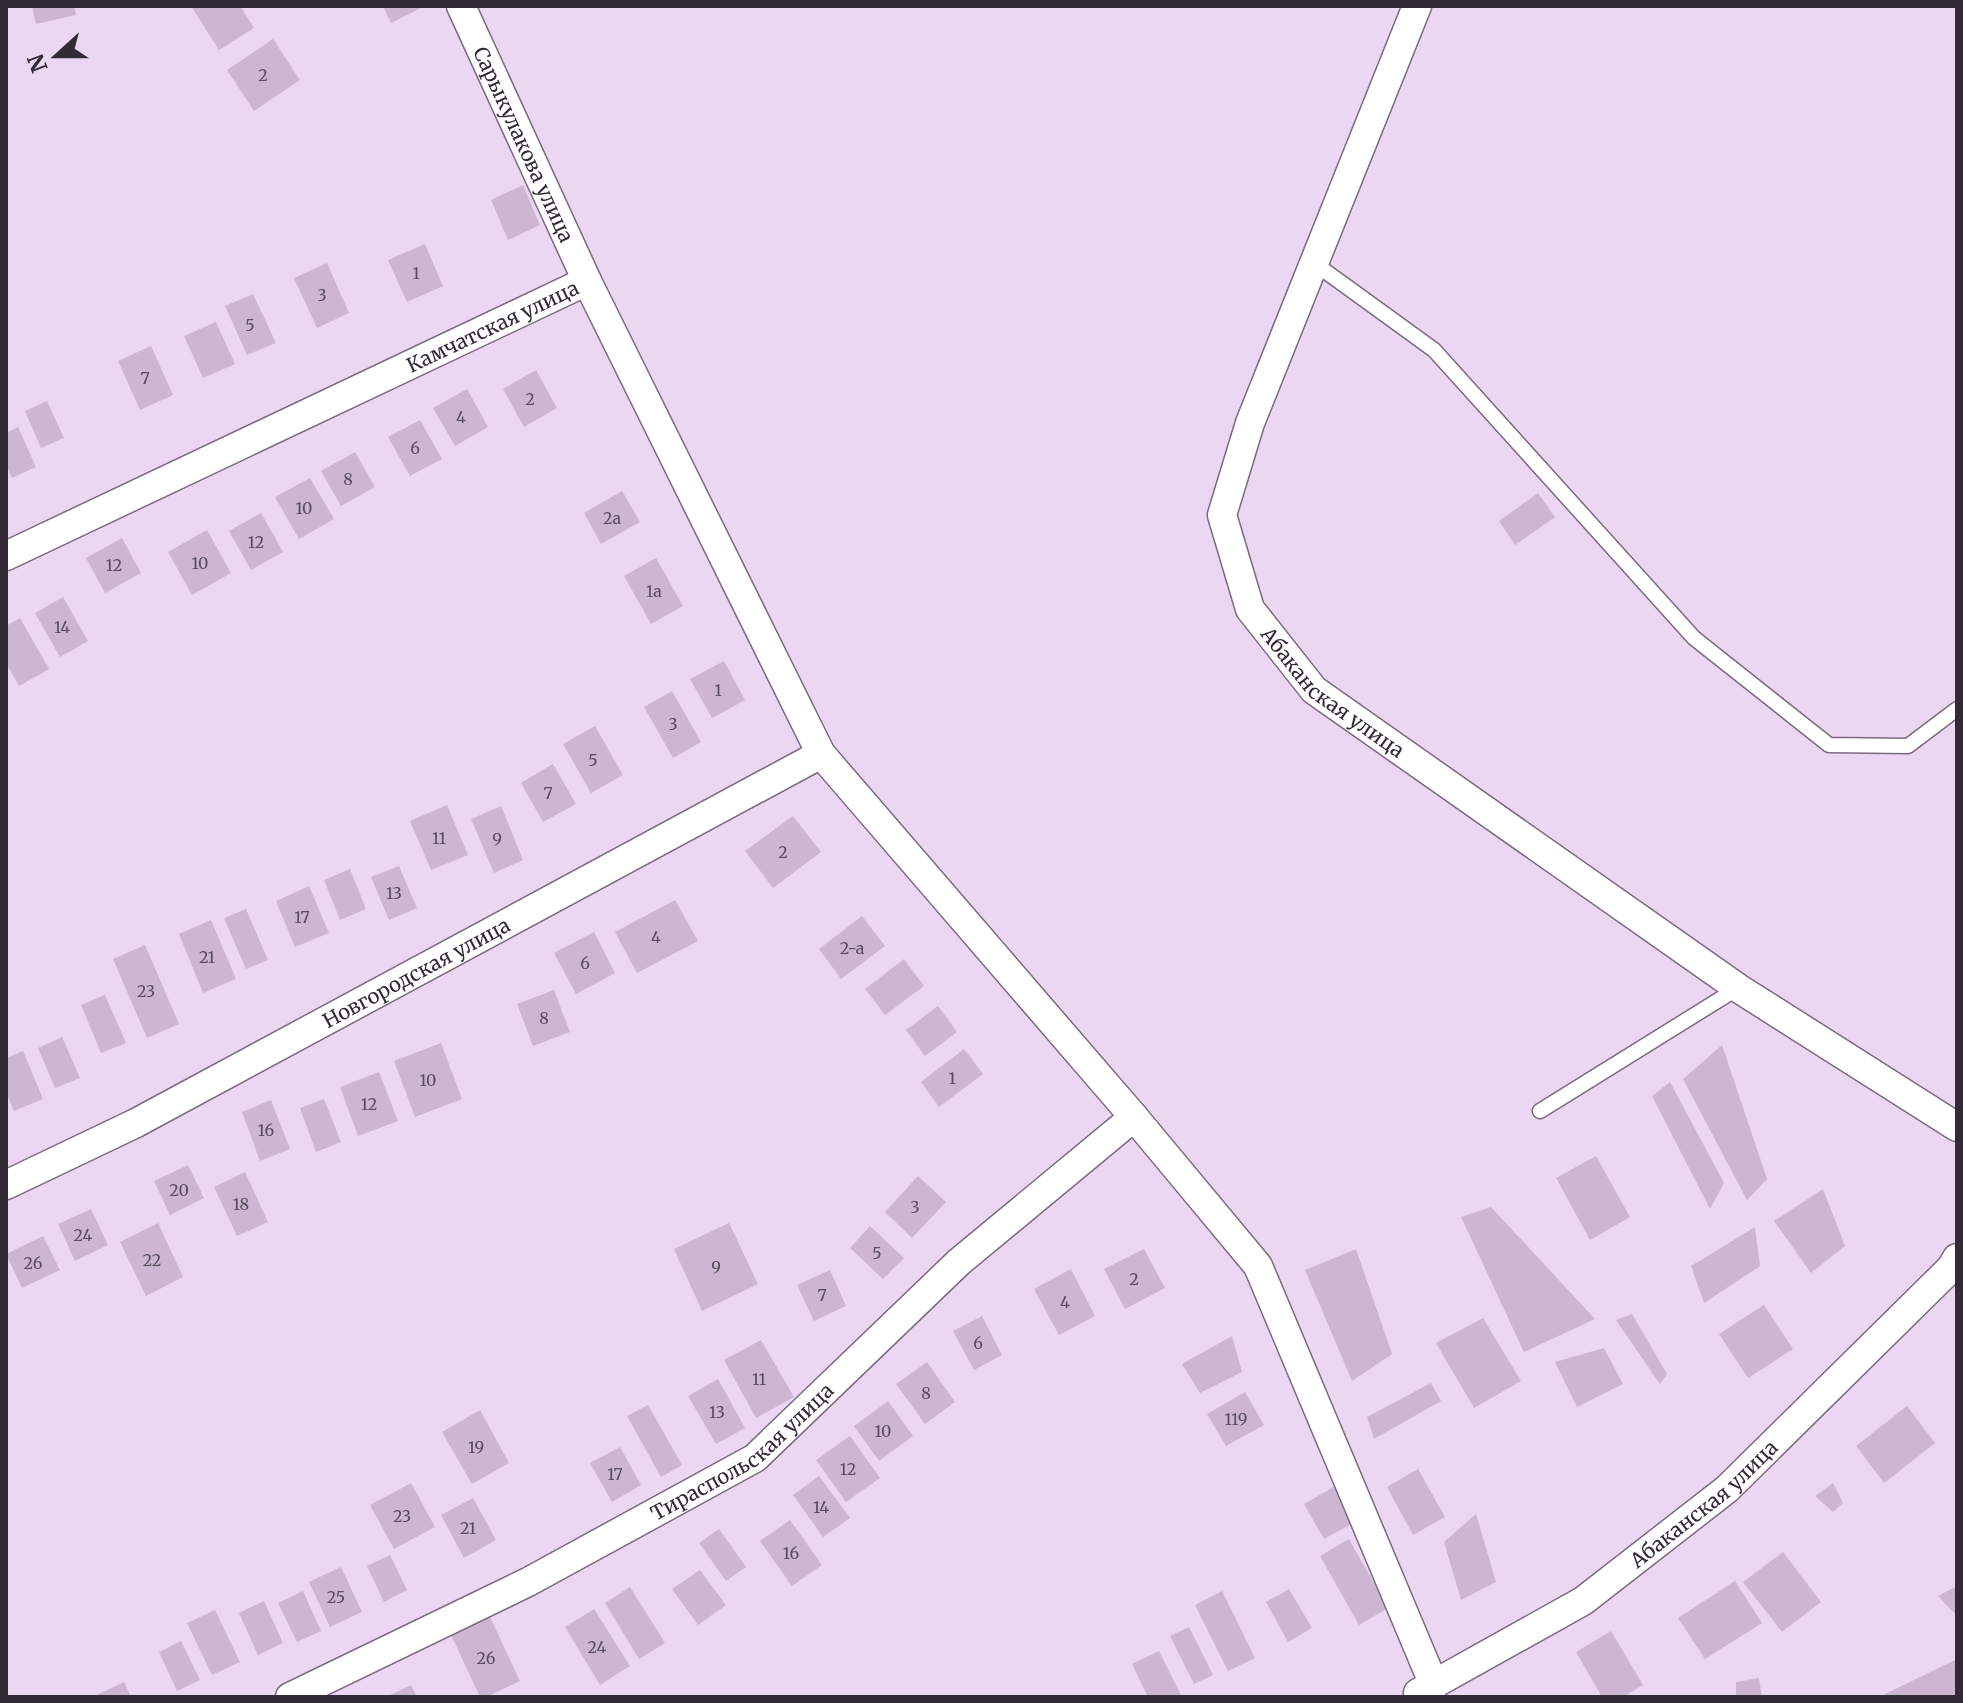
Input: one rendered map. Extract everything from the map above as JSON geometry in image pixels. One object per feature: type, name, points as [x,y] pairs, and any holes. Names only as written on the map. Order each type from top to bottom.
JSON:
[{"type":"street","name":"Сарыкулакова улица","points":[[461,6],[587,281]]},
{"type":"street","name":"Абаканская улица","points":[[1417,6],[1250,423],[1222,515],[1250,609],[1314,690],[1738,988],[1957,1127]]},
{"type":"street","name":"Камчатская улица","points":[[6,556],[587,281],[821,754],[1134,1117],[1258,1266],[1424,1693]]},
{"type":"street","name":"Новгородская улица","points":[[6,1185],[136,1123],[821,754]]},
{"type":"street","name":"Тираспольская улица","points":[[290,1697],[528,1582],[755,1458],[959,1262],[1134,1117]]},
{"type":"street","name":"Абаканская улица","points":[[1424,1693],[1583,1601],[1727,1489],[1951,1268],[1957,1258]]},
{"type":"lane","points":[[1314,263],[1434,350],[1694,638],[1829,745],[1908,746],[1957,709]]},
{"type":"lane","points":[[1540,1111],[1738,988]]},
{"type":"building","points":[[32,6],[74,6],[76,15],[36,24]]},
{"type":"building","points":[[191,6],[240,6],[254,28],[219,50]]},
{"type":"building","points":[[383,6],[425,6],[391,23]]},
{"type":"building","points":[[273,39],[300,80],[254,111],[227,70]]},
{"type":"building","points":[[523,185],[540,225],[508,240],[491,200]]},
{"type":"building","points":[[425,244],[443,286],[407,302],[388,260]]},
{"type":"building","points":[[327,263],[349,313],[317,328],[294,278]]},
{"type":"building","points":[[253,294],[276,343],[247,355],[225,306]]},
{"type":"building","points":[[216,322],[235,364],[203,378],[184,336]]},
{"type":"building","points":[[151,346],[173,395],[140,410],[118,361]]},
{"type":"building","points":[[536,370],[557,408],[524,427],[503,389]]},
{"type":"building","points":[[467,389],[488,427],[455,446],[433,408]]},
{"type":"building","points":[[47,401],[64,438],[41,448],[25,411]]},
{"type":"building","points":[[420,420],[442,459],[410,476],[388,437]]},
{"type":"building","points":[[18,427],[36,467],[12,478],[6,465],[6,433]]},
{"type":"building","points":[[355,452],[375,487],[341,506],[321,471]]},
{"type":"building","points":[[310,478],[334,519],[299,539],[275,497]]},
{"type":"building","points":[[622,491],[640,522],[601,544],[584,513]]},
{"type":"building","points":[[1538,493],[1555,517],[1515,545],[1499,521]]},
{"type":"building","points":[[261,513],[283,552],[251,570],[229,531]]},
{"type":"building","points":[[207,530],[231,573],[192,595],[168,552]]},
{"type":"building","points":[[122,538],[141,573],[105,593],[86,558]]},
{"type":"building","points":[[656,558],[683,606],[651,624],[624,576]]},
{"type":"building","points":[[63,597],[88,641],[60,657],[35,613]]},
{"type":"building","points":[[20,618],[49,669],[19,686],[6,663],[6,626]]},
{"type":"building","points":[[724,661],[745,700],[712,718],[690,679]]},
{"type":"building","points":[[672,691],[701,742],[673,758],[644,707]]},
{"type":"building","points":[[595,726],[623,775],[591,793],[563,744]]},
{"type":"building","points":[[553,764],[576,804],[543,822],[521,783]]},
{"type":"building","points":[[447,805],[468,855],[431,870],[410,821]]},
{"type":"building","points":[[501,806],[523,860],[494,873],[471,819]]},
{"type":"building","points":[[793,816],[821,852],[773,888],[745,851]]},
{"type":"building","points":[[399,866],[417,908],[389,920],[371,877]]},
{"type":"building","points":[[350,869],[366,909],[340,920],[324,880]]},
{"type":"building","points":[[309,886],[329,933],[295,947],[276,901]]},
{"type":"building","points":[[675,900],[698,941],[637,973],[615,932]]},
{"type":"building","points":[[246,909],[268,960],[246,969],[224,918]]},
{"type":"building","points":[[862,916],[885,946],[841,979],[819,949]]},
{"type":"building","points":[[211,920],[236,979],[203,993],[179,934]]},
{"type":"building","points":[[594,932],[615,973],[576,994],[554,953]]},
{"type":"building","points":[[145,945],[179,1024],[147,1038],[113,959]]},
{"type":"building","points":[[904,959],[924,986],[885,1015],[865,989]]},
{"type":"building","points":[[554,990],[570,1032],[533,1046],[517,1004]]},
{"type":"building","points":[[105,995],[126,1043],[101,1053],[81,1005]]},
{"type":"building","points":[[938,1006],[957,1032],[925,1056],[906,1030]]},
{"type":"building","points":[[62,1037],[80,1078],[55,1088],[38,1048]]},
{"type":"building","points":[[441,1043],[462,1099],[415,1117],[394,1061]]},
{"type":"building","points":[[1722,1045],[1767,1179],[1747,1200],[1683,1079]]},
{"type":"building","points":[[964,1049],[983,1074],[939,1107],[921,1082]]},
{"type":"building","points":[[23,1051],[43,1099],[14,1111],[6,1093],[6,1058]]},
{"type":"building","points":[[379,1072],[398,1121],[358,1136],[340,1087]]},
{"type":"building","points":[[1670,1082],[1724,1183],[1710,1209],[1652,1096]]},
{"type":"building","points":[[324,1099],[341,1142],[316,1152],[300,1108]]},
{"type":"building","points":[[271,1100],[290,1149],[260,1161],[242,1112]]},
{"type":"building","points":[[1596,1156],[1630,1217],[1590,1240],[1556,1178]]},
{"type":"building","points":[[188,1165],[204,1198],[170,1215],[154,1181]]},
{"type":"building","points":[[245,1172],[268,1222],[237,1236],[214,1187]]},
{"type":"building","points":[[918,1176],[946,1202],[912,1238],[885,1212]]},
{"type":"building","points":[[1823,1189],[1845,1246],[1811,1273],[1774,1221]]},
{"type":"building","points":[[1491,1207],[1595,1319],[1524,1352],[1461,1217]]},
{"type":"building","points":[[91,1209],[108,1245],[75,1261],[58,1224]]},
{"type":"building","points":[[158,1223],[183,1277],[146,1296],[120,1242]]},
{"type":"building","points":[[729,1223],[758,1284],[702,1311],[674,1249]]},
{"type":"building","points":[[870,1226],[904,1258],[883,1279],[850,1248]]},
{"type":"building","points":[[1755,1227],[1760,1266],[1704,1303],[1691,1266]]},
{"type":"building","points":[[43,1236],[60,1270],[22,1288],[6,1254]]},
{"type":"building","points":[[1144,1249],[1165,1288],[1125,1309],[1104,1269]]},
{"type":"building","points":[[1356,1249],[1392,1354],[1352,1381],[1305,1270]]},
{"type":"building","points":[[1071,1269],[1095,1316],[1059,1335],[1034,1289]]},
{"type":"building","points":[[830,1270],[846,1306],[814,1321],[797,1285]]},
{"type":"building","points":[[1764,1305],[1793,1349],[1748,1378],[1719,1334]]},
{"type":"building","points":[[1632,1314],[1667,1374],[1660,1384],[1616,1320]]},
{"type":"building","points":[[982,1316],[1002,1355],[974,1370],[953,1331]]},
{"type":"building","points":[[1483,1318],[1521,1381],[1474,1408],[1436,1343]]},
{"type":"building","points":[[1232,1336],[1242,1372],[1200,1393],[1182,1364]]},
{"type":"building","points":[[761,1340],[794,1397],[756,1418],[724,1360]]},
{"type":"building","points":[[1604,1348],[1623,1384],[1577,1407],[1555,1362]]},
{"type":"building","points":[[927,1362],[955,1402],[925,1424],[896,1384]]},
{"type":"building","points":[[718,1379],[745,1428],[716,1444],[688,1396]]},
{"type":"building","points":[[1431,1383],[1441,1401],[1374,1439],[1367,1417]]},
{"type":"building","points":[[1245,1392],[1264,1425],[1226,1446],[1207,1414]]},
{"type":"building","points":[[888,1401],[913,1436],[879,1461],[854,1426]]},
{"type":"building","points":[[648,1405],[682,1465],[661,1477],[627,1416]]},
{"type":"building","points":[[1907,1406],[1935,1443],[1884,1483],[1856,1446]]},
{"type":"building","points":[[480,1410],[509,1463],[472,1484],[442,1432]]},
{"type":"building","points":[[850,1436],[880,1478],[846,1502],[816,1460]]},
{"type":"building","points":[[620,1447],[641,1485],[612,1502],[590,1463]]},
{"type":"building","points":[[1418,1469],[1445,1517],[1413,1535],[1387,1487]]},
{"type":"building","points":[[819,1476],[850,1518],[823,1537],[793,1495]]},
{"type":"building","points":[[411,1483],[435,1527],[394,1549],[370,1505]]},
{"type":"building","points":[[1833,1483],[1843,1503],[1833,1512],[1815,1496]]},
{"type":"building","points":[[1337,1485],[1357,1521],[1324,1539],[1304,1504]]},
{"type":"building","points":[[473,1498],[496,1540],[464,1558],[441,1515]]},
{"type":"building","points":[[1476,1514],[1496,1582],[1461,1600],[1444,1542]]},
{"type":"building","points":[[790,1520],[822,1565],[792,1586],[760,1541]]},
{"type":"building","points":[[719,1529],[746,1567],[726,1581],[699,1543]]},
{"type":"building","points":[[1349,1539],[1388,1608],[1359,1625],[1320,1556]]},
{"type":"building","points":[[1783,1552],[1821,1602],[1782,1632],[1743,1582]]},
{"type":"building","points":[[390,1555],[407,1590],[384,1602],[367,1566]]},
{"type":"building","points":[[341,1567],[362,1612],[330,1627],[309,1582]]},
{"type":"building","points":[[700,1570],[726,1605],[698,1625],[672,1589]]},
{"type":"building","points":[[1735,1581],[1762,1623],[1705,1659],[1678,1618]]},
{"type":"building","points":[[1957,1586],[1957,1616],[1938,1596]]},
{"type":"building","points":[[630,1587],[665,1643],[639,1659],[605,1603]]},
{"type":"building","points":[[1289,1589],[1312,1628],[1288,1642],[1266,1602]]},
{"type":"building","points":[[303,1591],[321,1631],[297,1642],[278,1603]]},
{"type":"building","points":[[1222,1591],[1255,1658],[1228,1671],[1195,1605]]},
{"type":"building","points":[[264,1601],[283,1643],[258,1655],[239,1613]]},
{"type":"building","points":[[594,1609],[630,1666],[600,1685],[565,1627]]},
{"type":"building","points":[[215,1610],[240,1662],[212,1675],[187,1623]]},
{"type":"building","points":[[490,1617],[520,1681],[480,1697],[451,1635]]},
{"type":"building","points":[[1189,1627],[1213,1675],[1194,1684],[1170,1636]]},
{"type":"building","points":[[1611,1631],[1643,1685],[1623,1697],[1602,1697],[1576,1652]]},
{"type":"building","points":[[181,1641],[200,1680],[177,1691],[159,1652]]},
{"type":"building","points":[[1159,1651],[1182,1697],[1148,1697],[1132,1664]]},
{"type":"building","points":[[1957,1659],[1957,1697],[1879,1697]]},
{"type":"building","points":[[1759,1678],[1762,1697],[1736,1697],[1736,1682]]},
{"type":"building","points":[[124,1682],[131,1697],[92,1697]]},
{"type":"building","points":[[411,1685],[417,1697],[386,1697]]}]
